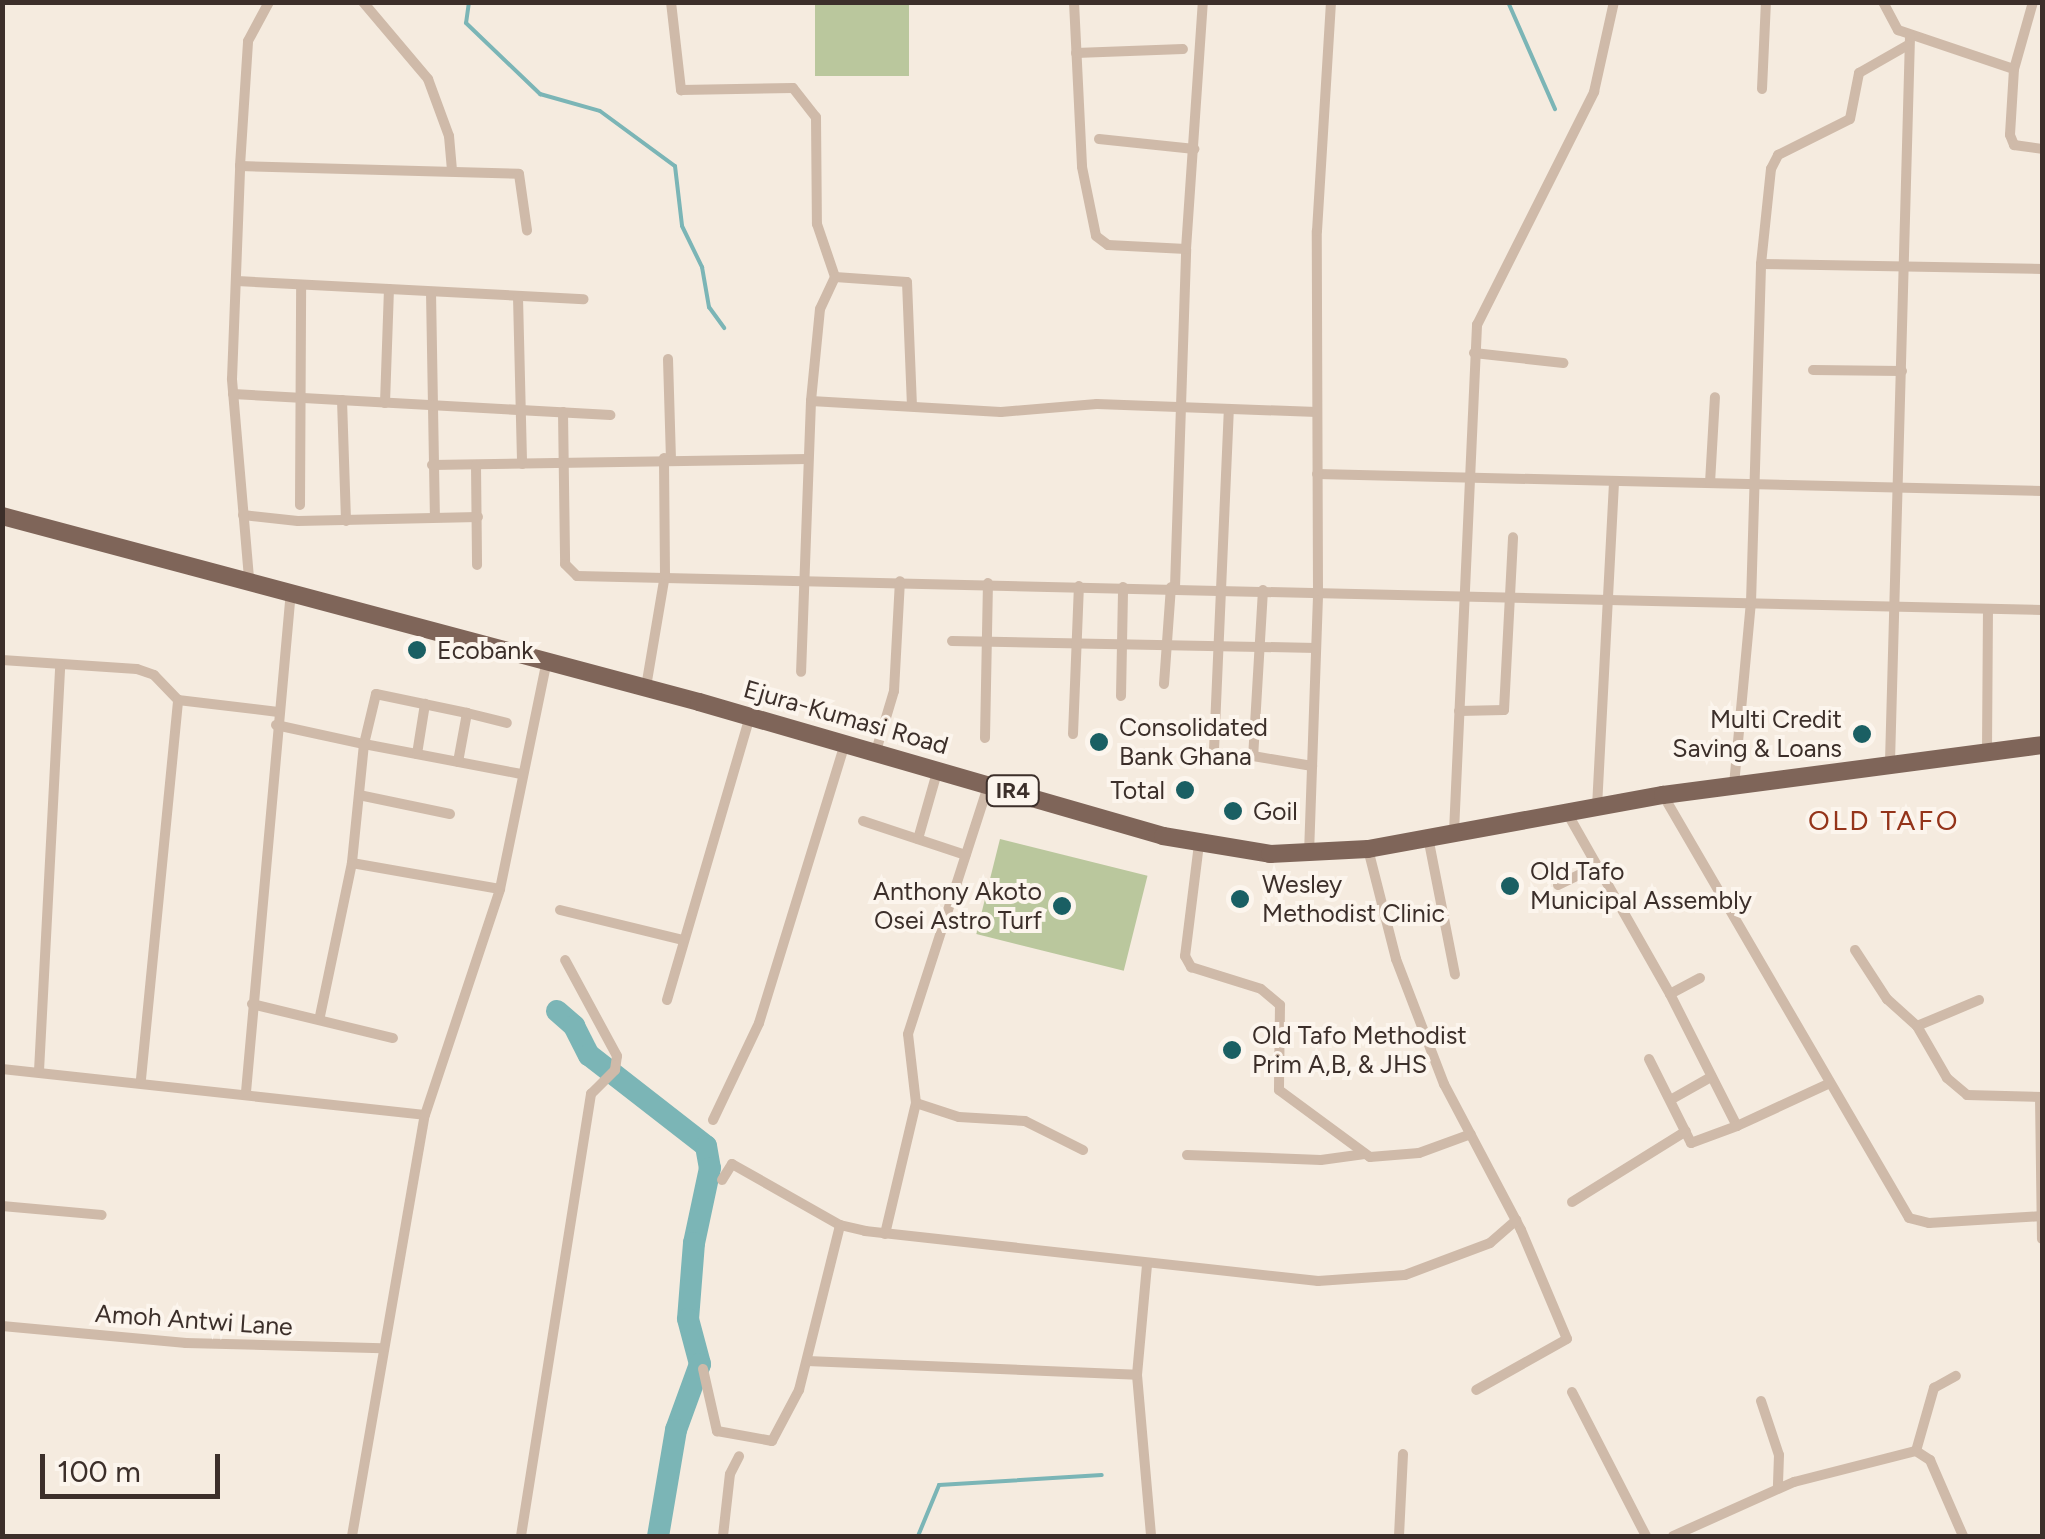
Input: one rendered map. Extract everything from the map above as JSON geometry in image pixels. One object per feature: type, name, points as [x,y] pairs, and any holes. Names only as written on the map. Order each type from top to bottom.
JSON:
[{"type":"main road","name":"Ejura-Kumasi Road","points":[[2,516],[249,578],[1199,844],[1309,855],[1368,849],[1663,794],[2042,745]]},
{"type":"street","points":[[249,578],[233,394],[240,166],[248,41],[269,2]]},
{"type":"street","points":[[363,2],[428,79],[448,136],[452,171]]},
{"type":"street","points":[[671,2],[681,90],[793,88],[811,102],[817,224],[835,276],[820,309],[811,401],[801,672]]},
{"type":"street","points":[[1074,2],[1082,166],[1096,236],[1108,245],[1186,249]]},
{"type":"street","points":[[1164,684],[1173,587],[1186,249],[1203,2]]},
{"type":"street","points":[[1309,855],[1318,592],[1317,231],[1330,2]]},
{"type":"street","points":[[1454,832],[1474,353],[1487,295],[1594,92],[1614,2]]},
{"type":"street","points":[[1762,89],[1766,2]]},
{"type":"street","points":[[1882,2],[1887,20],[1909,40],[2014,69]]},
{"type":"street","points":[[2033,2],[2014,69],[2010,136],[2014,145],[2042,150]]},
{"type":"street","points":[[1734,785],[1751,603],[1761,264],[1778,155],[1850,120],[1860,73],[1909,40]]},
{"type":"street","points":[[1890,762],[1896,488],[1908,266],[1909,40]]},
{"type":"street","points":[[1076,53],[1183,49]]},
{"type":"street","points":[[1099,140],[1194,149]]},
{"type":"street","points":[[240,166],[452,171],[522,177],[527,230]]},
{"type":"street","points":[[1761,264],[2042,269]]},
{"type":"street","points":[[835,276],[906,282],[912,404]]},
{"type":"street","points":[[237,281],[584,298]]},
{"type":"street","points":[[300,505],[301,285]]},
{"type":"street","points":[[384,403],[389,290]]},
{"type":"street","points":[[430,292],[435,518]]},
{"type":"street","points":[[518,297],[522,464]]},
{"type":"street","points":[[1474,353],[1563,363]]},
{"type":"street","points":[[646,687],[665,575],[668,359]]},
{"type":"street","points":[[1813,370],[1902,371]]},
{"type":"street","points":[[233,394],[610,415]]},
{"type":"street","points":[[1710,483],[1715,398]]},
{"type":"street","points":[[342,400],[346,521]]},
{"type":"street","points":[[811,401],[1001,412],[1097,404],[1317,412]]},
{"type":"street","points":[[1214,750],[1228,411]]},
{"type":"street","points":[[563,412],[569,574],[2042,610]]},
{"type":"street","points":[[432,464],[807,459]]},
{"type":"street","points":[[476,464],[477,565]]},
{"type":"street","points":[[1317,474],[2042,491]]},
{"type":"street","points":[[1597,806],[1614,481]]},
{"type":"street","points":[[242,515],[346,521],[478,517]]},
{"type":"street","points":[[1459,711],[1504,710],[1513,537]]},
{"type":"street","points":[[876,751],[894,690],[900,581]]},
{"type":"street","points":[[985,738],[990,642],[988,583]]},
{"type":"street","points":[[1073,734],[1080,586]]},
{"type":"street","points":[[1121,696],[1124,587]]},
{"type":"street","points":[[246,1092],[291,590]]},
{"type":"street","points":[[1262,590],[1254,756],[1312,766]]},
{"type":"street","points":[[1988,609],[1988,750]]},
{"type":"street","points":[[952,640],[1168,648],[1316,648]]},
{"type":"street","points":[[2,660],[136,669],[154,674],[178,700],[278,712]]},
{"type":"street","points":[[352,1536],[425,1114],[500,889],[547,660]]},
{"type":"street","points":[[39,1070],[60,666]]},
{"type":"street","points":[[320,1016],[352,863],[364,744],[376,694],[508,724]]},
{"type":"street","points":[[141,1079],[178,700]]},
{"type":"street","points":[[416,754],[425,704]]},
{"type":"street","points":[[458,762],[467,713]]},
{"type":"street","points":[[667,1000],[750,716]]},
{"type":"street","points":[[276,725],[521,774]]},
{"type":"street","points":[[713,1120],[760,1023],[845,742]]},
{"type":"street","points":[[918,839],[938,769]]},
{"type":"street","points":[[886,1234],[916,1103],[908,1034],[989,784]]},
{"type":"street","points":[[1663,794],[1916,1223],[2042,1216]]},
{"type":"street","points":[[358,796],[450,814]]},
{"type":"street","points":[[1565,810],[1670,994],[1737,1126]]},
{"type":"street","points":[[863,821],[966,854]]},
{"type":"street","points":[[1428,837],[1456,974]]},
{"type":"street","points":[[1199,844],[1185,956],[1191,967],[1271,993],[1284,1016],[1279,1090],[1365,1154]]},
{"type":"street","points":[[1368,849],[1396,959],[1471,1134],[1538,1266],[1565,1343],[1476,1390]]},
{"type":"street","points":[[352,863],[500,889]]},
{"type":"street","points":[[1558,884],[1597,866]]},
{"type":"street","points":[[560,910],[683,940]]},
{"type":"street","points":[[1855,950],[1887,1000],[1917,1026],[1962,1093],[2041,1097],[2042,1239]]},
{"type":"street","points":[[521,1536],[591,1094],[615,1070],[616,1043],[566,960]]},
{"type":"street","points":[[1670,994],[1700,978]]},
{"type":"street","points":[[1917,1026],[1979,1000]]},
{"type":"street","points":[[252,1004],[320,1016],[394,1038]]},
{"type":"street","points":[[1649,1060],[1686,1131],[1698,1144],[1830,1083]]},
{"type":"street","points":[[2,1069],[141,1079],[425,1114]]},
{"type":"street","points":[[1672,1099],[1712,1078]]},
{"type":"street","points":[[916,1103],[959,1117],[1024,1122],[1083,1150]]},
{"type":"street","points":[[1572,1202],[1686,1131]]},
{"type":"street","points":[[1187,1155],[1321,1160],[1420,1153],[1471,1134]]},
{"type":"street","points":[[722,1180],[732,1164],[840,1225],[886,1234],[1255,1278],[1376,1281],[1490,1244],[1516,1220]]},
{"type":"street","points":[[2,1206],[102,1216]]},
{"type":"street","points":[[704,1370],[718,1431],[769,1443],[789,1414],[808,1361],[840,1225]]},
{"type":"street","points":[[1147,1265],[1137,1375],[1151,1536]]},
{"type":"street","name":"Amoh Antwi Lane","points":[[2,1326],[186,1342],[382,1348]]},
{"type":"street","points":[[808,1361],[1137,1375]]},
{"type":"street","points":[[1916,1451],[1934,1388],[1956,1376]]},
{"type":"street","points":[[1572,1392],[1646,1536]]},
{"type":"street","points":[[1760,1400],[1780,1455],[1778,1488]]},
{"type":"street","points":[[1672,1536],[1778,1488],[1916,1451],[1930,1460],[1963,1536]]},
{"type":"street","points":[[1399,1536],[1403,1454]]},
{"type":"street","points":[[724,1536],[730,1474],[739,1456]]},
{"type":"green space","points":[[815,3],[909,3],[909,76],[815,76]]},
{"type":"green space","name":"Anthony Akoto Osei Astro Turf","points":[[1000,839],[1147,876],[1124,971],[976,934]]},
{"type":"waterway","points":[[469,2],[466,23],[540,94],[600,111],[675,166],[682,226],[702,267],[709,307],[724,328]]},
{"type":"waterway","points":[[1508,2],[1555,109]]},
{"type":"waterway","points":[[557,1011],[574,1026],[589,1055],[706,1146],[710,1168],[694,1243],[688,1319],[700,1364],[676,1430],[658,1536]]},
{"type":"waterway","points":[[918,1536],[939,1485],[1102,1475]]},
{"type":"place","name":"Ecobank","points":[[417,650]]},
{"type":"place","name":"Multi Credit Saving & Loans","points":[[1862,734]]},
{"type":"place","name":"Consolidated Bank Ghana","points":[[1099,742]]},
{"type":"place","name":"Total","points":[[1185,790]]},
{"type":"place","name":"Goil","points":[[1233,811]]},
{"type":"place","name":"Old Tafo Municipal Assembly","points":[[1510,886]]},
{"type":"place","name":"Wesley Methodist Clinic","points":[[1240,899]]},
{"type":"place","name":"Anthony Akoto Osei Astro Turf","points":[[1062,906]]},
{"type":"place","name":"Old Tafo Methodist Prim A,B, & JHS","points":[[1232,1050]]},
{"type":"district","name":"OLD TAFO","points":[[1884,820]]}]
